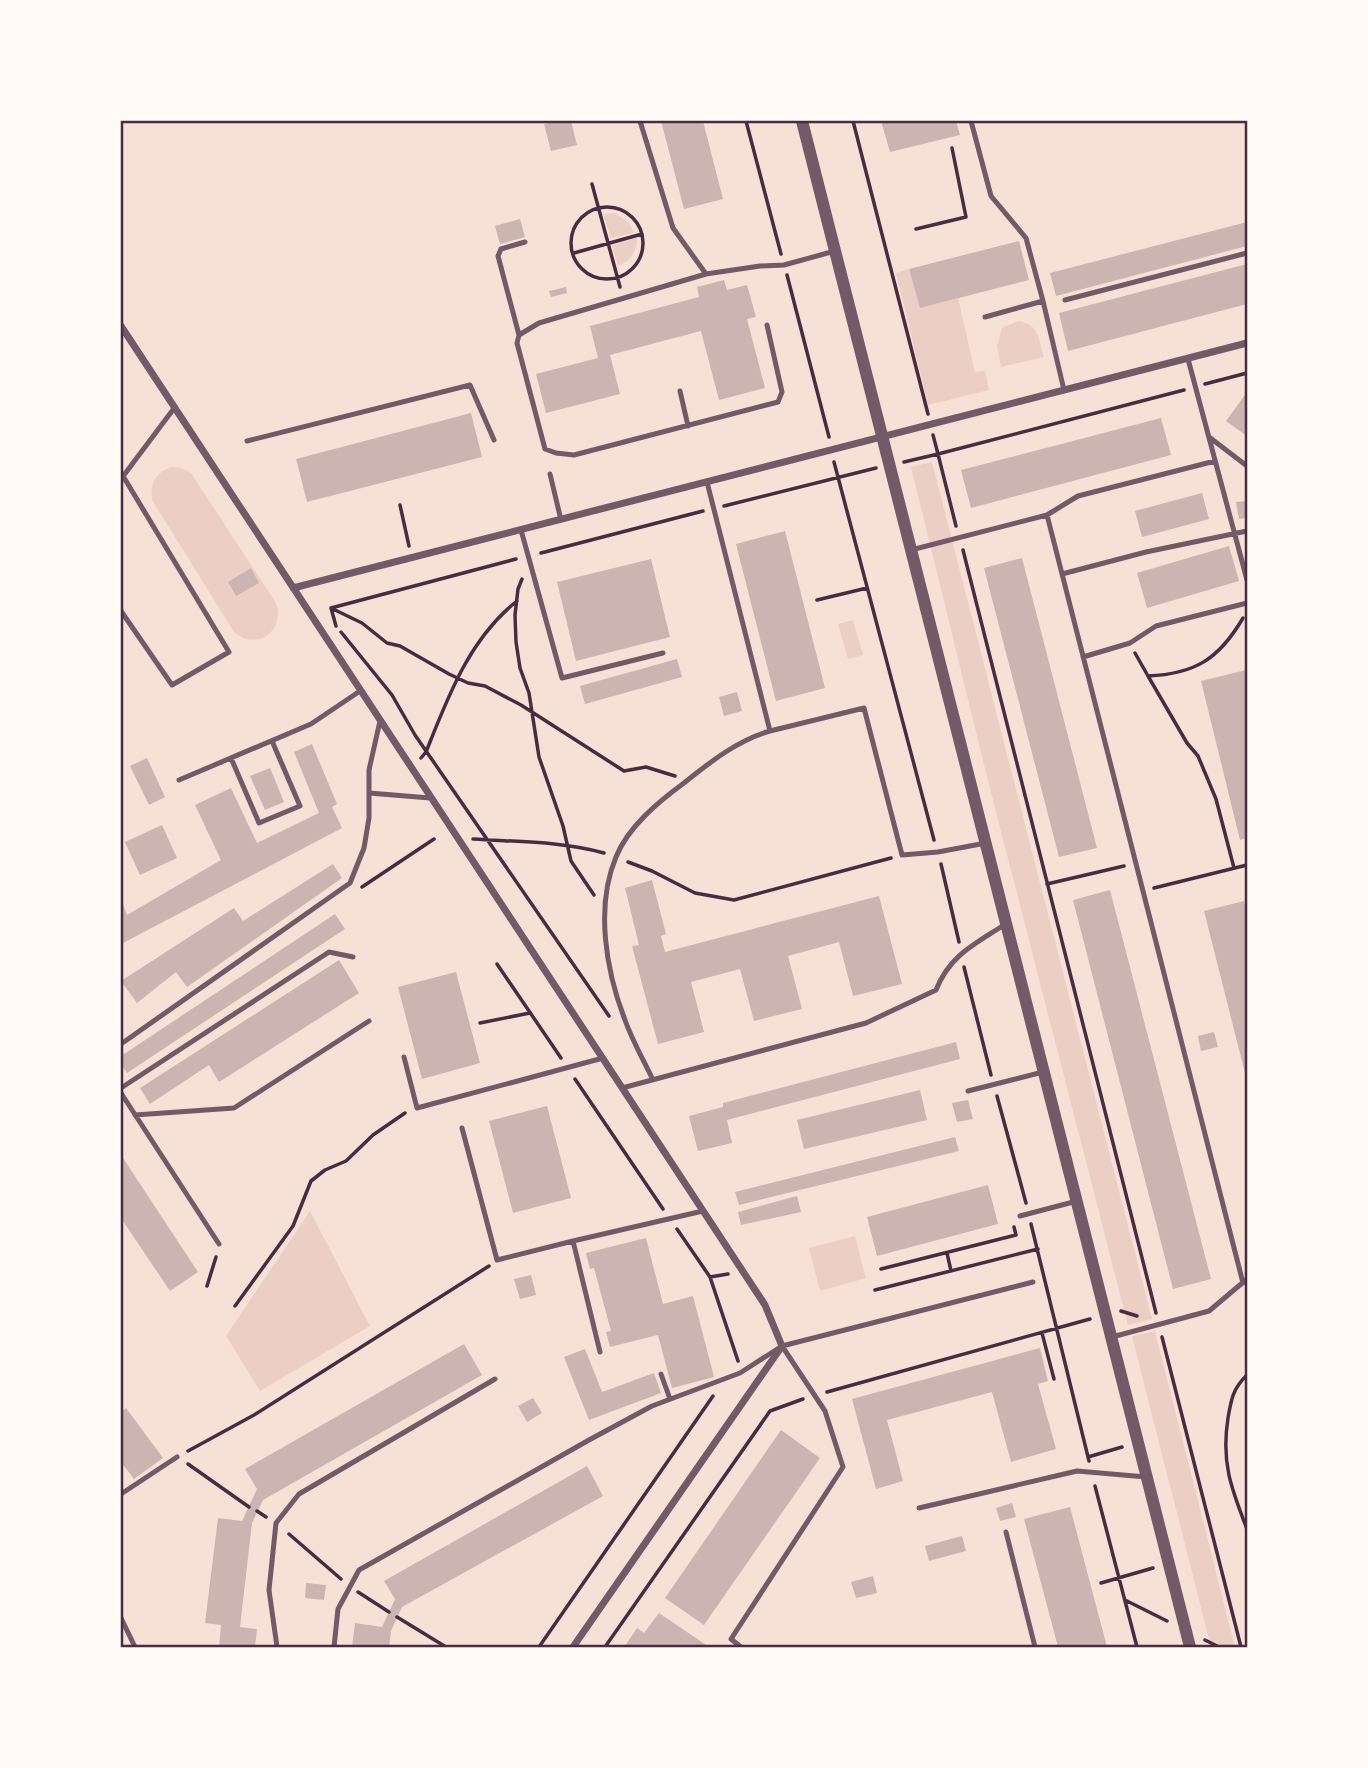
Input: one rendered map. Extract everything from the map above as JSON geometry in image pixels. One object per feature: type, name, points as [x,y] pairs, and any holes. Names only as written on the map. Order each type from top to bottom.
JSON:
[{"type":"street","points":[[802,121],[1191,1647]]},
{"type":"street","points":[[121,326],[765,1304],[782,1346],[573,1647]]},
{"type":"street","points":[[293,588],[1247,343]]},
{"type":"lane","points":[[640,121],[673,228],[706,274]]},
{"type":"lane","points":[[971,121],[991,196],[1026,238],[1064,390]]},
{"type":"lane","points":[[525,242],[500,249],[498,256],[519,335],[517,343],[545,449],[556,453],[574,455],[778,402],[782,392],[767,324]]},
{"type":"lane","points":[[519,335],[539,323],[706,274],[785,265],[835,251]]},
{"type":"lane","points":[[1065,300],[1247,253]]},
{"type":"lane","points":[[985,317],[1042,301]]},
{"type":"lane","points":[[1188,359],[1247,580]]},
{"type":"lane","points":[[247,441],[470,385],[494,440]]},
{"type":"lane","points":[[680,391],[688,426]]},
{"type":"lane","points":[[121,611],[172,685],[229,652],[122,478],[176,407]]},
{"type":"lane","points":[[1209,437],[1247,466]]},
{"type":"lane","points":[[911,550],[1047,515],[1078,496],[1215,461]]},
{"type":"lane","points":[[550,474],[561,520]]},
{"type":"lane","points":[[707,482],[770,731]]},
{"type":"lane","points":[[1047,515],[1245,1281],[1209,1311],[1112,1337]]},
{"type":"lane","points":[[521,530],[562,678],[663,653]]},
{"type":"lane","points":[[1062,574],[1146,552],[1247,531]]},
{"type":"lane","points":[[1083,657],[1130,643],[1156,626],[1247,603]]},
{"type":"lane","points":[[179,780],[311,724],[360,691]]},
{"type":"lane","points":[[652,1078],[625,1020],[607,952],[607,886],[616,856],[628,835],[660,801],[749,737],[864,708],[902,855],[938,852],[986,843]]},
{"type":"lane","points":[[121,1044],[350,883],[364,848],[369,818],[369,770],[380,721]]},
{"type":"lane","points":[[231,758],[259,823],[300,806],[272,741]]},
{"type":"lane","points":[[369,793],[430,798]]},
{"type":"lane","points":[[622,1088],[866,1023],[936,990],[943,972],[961,953],[1006,923]]},
{"type":"lane","points":[[121,1088],[329,952],[353,957]]},
{"type":"lane","points":[[135,1115],[234,1108],[369,1021]]},
{"type":"lane","points":[[404,1057],[417,1108],[603,1058]]},
{"type":"lane","points":[[968,1091],[1044,1072]]},
{"type":"lane","points":[[121,1093],[219,1244]]},
{"type":"lane","points":[[463,1128],[497,1260],[703,1211]]},
{"type":"lane","points":[[1020,1216],[1077,1201]]},
{"type":"lane","points":[[573,1241],[600,1352]]},
{"type":"lane","points":[[334,1647],[338,1609],[359,1570],[589,1440],[670,1399],[740,1373],[782,1346],[1033,1282]]},
{"type":"lane","points":[[741,1647],[731,1639],[843,1467],[825,1411],[782,1346]]},
{"type":"lane","points":[[661,1374],[670,1399]]},
{"type":"lane","points":[[277,1647],[269,1590],[276,1523],[299,1494],[495,1379]]},
{"type":"lane","points":[[121,1494],[177,1457]]},
{"type":"lane","points":[[919,1508],[1077,1471],[1146,1477]]},
{"type":"lane","points":[[1006,1532],[1035,1647]]},
{"type":"lane","points":[[121,1618],[135,1647]]},
{"type":"path","points":[[853,121],[1241,1647]]},
{"type":"path","points":[[916,229],[966,217],[952,148]]},
{"type":"path","points":[[592,184],[624,298]]},
{"type":"path","points":[[608,207],[626,212],[633,218],[642,234],[641,256],[636,265],[618,277],[599,278],[590,275],[577,262],[573,253],[571,242],[579,220],[598,208],[608,207]]},
{"type":"path","points":[[573,253],[642,234]]},
{"type":"path","points":[[331,608],[1247,373]]},
{"type":"path","points":[[828,432],[938,852],[994,1085],[1038,1249],[1091,1472],[1137,1647]]},
{"type":"path","points":[[400,505],[411,558]]},
{"type":"path","points":[[528,556],[518,589],[516,642],[539,757],[571,861],[606,915]]},
{"type":"path","points":[[817,600],[867,588]]},
{"type":"path","points":[[409,765],[426,752],[458,678],[488,627],[517,601]]},
{"type":"path","points":[[331,608],[362,623],[387,643],[400,646],[468,683],[485,686],[532,712],[624,771],[646,767],[687,781]]},
{"type":"path","points":[[331,608],[336,626],[392,695],[426,752],[612,1021]]},
{"type":"path","points":[[1149,676],[1186,672],[1196,667],[1215,654],[1239,625]]},
{"type":"path","points":[[1130,643],[1186,743],[1198,756],[1216,799],[1234,868]]},
{"type":"path","points":[[360,888],[434,839]]},
{"type":"path","points":[[457,839],[508,842],[527,840],[616,856],[695,893],[734,900],[902,855]]},
{"type":"path","points":[[1047,884],[1136,863]]},
{"type":"path","points":[[1143,890],[1247,864]]},
{"type":"path","points":[[497,964],[710,1277],[738,1361],[539,1647]]},
{"type":"path","points":[[480,1023],[530,1013]]},
{"type":"path","points":[[235,1306],[293,1226],[311,1181],[325,1170],[346,1161],[389,1124],[417,1108]]},
{"type":"path","points":[[881,1269],[1016,1235],[1012,1218]]},
{"type":"path","points":[[207,1286],[219,1244]]},
{"type":"path","points":[[875,1290],[1038,1249]]},
{"type":"path","points":[[947,1253],[951,1271]]},
{"type":"path","points":[[249,1507],[177,1457],[254,1415],[497,1260]]},
{"type":"path","points":[[605,1647],[770,1411],[783,1405],[1087,1320]]},
{"type":"path","points":[[1042,1333],[1054,1379]]},
{"type":"path","points":[[1247,1375],[1232,1393],[1224,1442],[1230,1485],[1247,1529]]},
{"type":"path","points":[[1088,1457],[1121,1447]]},
{"type":"path","points":[[257,1511],[276,1523],[350,1587],[389,1612]]},
{"type":"path","points":[[1101,1583],[1151,1569]]},
{"type":"path","points":[[397,1617],[446,1647]]},
{"type":"shaded area","points":[[615,213],[629,223],[634,233],[611,238],[603,214]]},
{"type":"shaded area","points":[[637,238],[632,255],[618,266],[612,245]]},
{"type":"shaded area","points":[[909,269],[920,308],[958,298],[975,372],[985,371],[989,390],[928,405],[896,273]]},
{"type":"shaded area","points":[[1018,321],[1034,329],[1044,357],[1001,367],[997,346],[1002,328]]},
{"type":"shaded area","points":[[932,462],[1152,1319],[1128,1325],[988,781],[911,467]]},
{"type":"shaded area","points":[[172,467],[191,473],[276,603],[277,622],[267,635],[260,639],[243,638],[234,632],[152,500],[155,479],[161,472]]},
{"type":"shaded area","points":[[853,620],[863,655],[848,659],[838,624]]},
{"type":"shaded area","points":[[310,1211],[370,1326],[260,1391],[226,1336]]},
{"type":"shaded area","points":[[855,1236],[866,1278],[820,1291],[809,1248]]},
{"type":"shaded area","points":[[1155,1331],[1235,1647],[1211,1647],[1132,1336]]},
{"type":"building","points":[[571,121],[577,145],[551,151],[544,124]]},
{"type":"building","points":[[661,121],[703,121],[723,199],[684,209]]},
{"type":"building","points":[[881,121],[956,121],[960,135],[890,152]]},
{"type":"building","points":[[520,219],[525,237],[500,244],[495,226]]},
{"type":"building","points":[[1247,222],[1247,246],[1056,296],[1050,273]]},
{"type":"building","points":[[1019,241],[1029,280],[920,308],[909,269]]},
{"type":"building","points":[[1247,264],[1247,304],[1068,351],[1059,313]]},
{"type":"building","points":[[724,280],[727,290],[747,285],[756,317],[747,319],[765,388],[719,400],[701,331],[610,355],[620,394],[546,413],[536,374],[598,358],[590,326],[699,297],[697,287]]},
{"type":"building","points":[[566,287],[567,293],[551,297],[549,291]]},
{"type":"building","points":[[1247,392],[1247,436],[1226,421]]},
{"type":"building","points":[[471,413],[482,457],[307,502],[296,459]]},
{"type":"building","points":[[1161,418],[1171,455],[971,508],[961,470]]},
{"type":"building","points":[[1202,493],[1209,519],[1142,537],[1135,511]]},
{"type":"building","points":[[1247,501],[1247,518],[1239,519],[1236,502]]},
{"type":"building","points":[[785,531],[825,688],[776,701],[736,544]]},
{"type":"building","points":[[1229,546],[1239,581],[1147,608],[1137,573]]},
{"type":"building","points":[[1022,558],[1097,848],[1059,857],[984,568]]},
{"type":"building","points":[[651,559],[670,637],[576,661],[557,582]]},
{"type":"building","points":[[251,568],[259,583],[236,596],[228,582]]},
{"type":"building","points":[[677,659],[682,677],[585,704],[580,686]]},
{"type":"building","points":[[1246,670],[1247,838],[1240,840],[1201,681]]},
{"type":"building","points":[[737,692],[742,711],[724,716],[719,697]]},
{"type":"building","points":[[312,744],[337,804],[332,807],[342,828],[121,944],[121,899],[127,915],[221,860],[195,805],[231,788],[257,843],[319,813],[294,752]]},
{"type":"building","points":[[147,758],[165,797],[149,805],[130,766]]},
{"type":"building","points":[[270,768],[284,802],[265,810],[250,776]]},
{"type":"building","points":[[162,825],[177,858],[140,875],[125,842]]},
{"type":"building","points":[[333,864],[342,878],[187,987],[176,972],[137,1003],[121,981],[234,908],[243,921]]},
{"type":"building","points":[[652,880],[666,934],[661,936],[665,952],[879,896],[902,984],[853,996],[839,942],[788,956],[802,1009],[754,1021],[740,969],[691,982],[704,1032],[658,1044],[632,946],[639,945],[625,888]]},
{"type":"building","points":[[1110,890],[1211,1279],[1173,1289],[1073,900]]},
{"type":"building","points":[[1244,901],[1247,915],[1246,1077],[1204,911]]},
{"type":"building","points":[[335,914],[345,929],[127,1073],[121,1063],[121,1056]]},
{"type":"building","points":[[339,960],[359,993],[219,1082],[209,1065],[150,1104],[140,1088]]},
{"type":"building","points":[[456,972],[480,1063],[422,1079],[398,987]]},
{"type":"building","points":[[1214,1032],[1218,1047],[1201,1051],[1198,1036]]},
{"type":"building","points":[[956,1042],[960,1059],[727,1120],[732,1143],[698,1151],[689,1116],[723,1107],[723,1103]]},
{"type":"building","points":[[920,1090],[927,1120],[804,1149],[797,1120]]},
{"type":"building","points":[[968,1100],[973,1119],[957,1122],[952,1103]]},
{"type":"building","points":[[547,1106],[571,1198],[513,1213],[489,1121]]},
{"type":"building","points":[[955,1137],[959,1151],[739,1205],[735,1192]]},
{"type":"building","points":[[121,1155],[198,1272],[170,1291],[121,1218]]},
{"type":"building","points":[[988,1185],[998,1224],[877,1256],[867,1217]]},
{"type":"building","points":[[797,1196],[801,1212],[741,1225],[738,1212]]},
{"type":"building","points":[[646,1238],[663,1304],[693,1296],[714,1377],[672,1388],[658,1335],[610,1347],[606,1332],[611,1331],[594,1268],[590,1269],[586,1253]]},
{"type":"building","points":[[531,1275],[536,1295],[520,1299],[514,1279]]},
{"type":"building","points":[[464,1344],[482,1375],[263,1500],[252,1523],[240,1627],[257,1629],[255,1647],[219,1647],[221,1625],[205,1623],[218,1518],[242,1521],[257,1489],[245,1469]]},
{"type":"building","points":[[1040,1348],[1048,1381],[1038,1384],[1056,1449],[1011,1462],[992,1392],[887,1420],[903,1481],[876,1489],[852,1399]]},
{"type":"building","points":[[585,1349],[602,1392],[654,1373],[661,1393],[589,1420],[564,1357]]},
{"type":"building","points":[[533,1398],[542,1413],[527,1422],[518,1406]]},
{"type":"building","points":[[126,1408],[163,1458],[134,1479],[121,1462],[121,1412]]},
{"type":"building","points":[[781,1430],[820,1458],[704,1625],[665,1598]]},
{"type":"building","points":[[587,1466],[603,1496],[402,1607],[391,1631],[389,1647],[352,1647],[355,1623],[382,1627],[395,1599],[384,1581]]},
{"type":"building","points":[[1012,1503],[1016,1517],[1000,1521],[996,1508]]},
{"type":"building","points":[[1070,1507],[1107,1647],[1058,1647],[1024,1519]]},
{"type":"building","points":[[962,1536],[966,1551],[929,1561],[925,1546]]},
{"type":"building","points":[[873,1576],[877,1593],[856,1598],[851,1582]]},
{"type":"building","points":[[306,1583],[326,1585],[324,1600],[305,1598]]},
{"type":"building","points":[[659,1613],[709,1647],[625,1646],[637,1628],[644,1633]]}]
